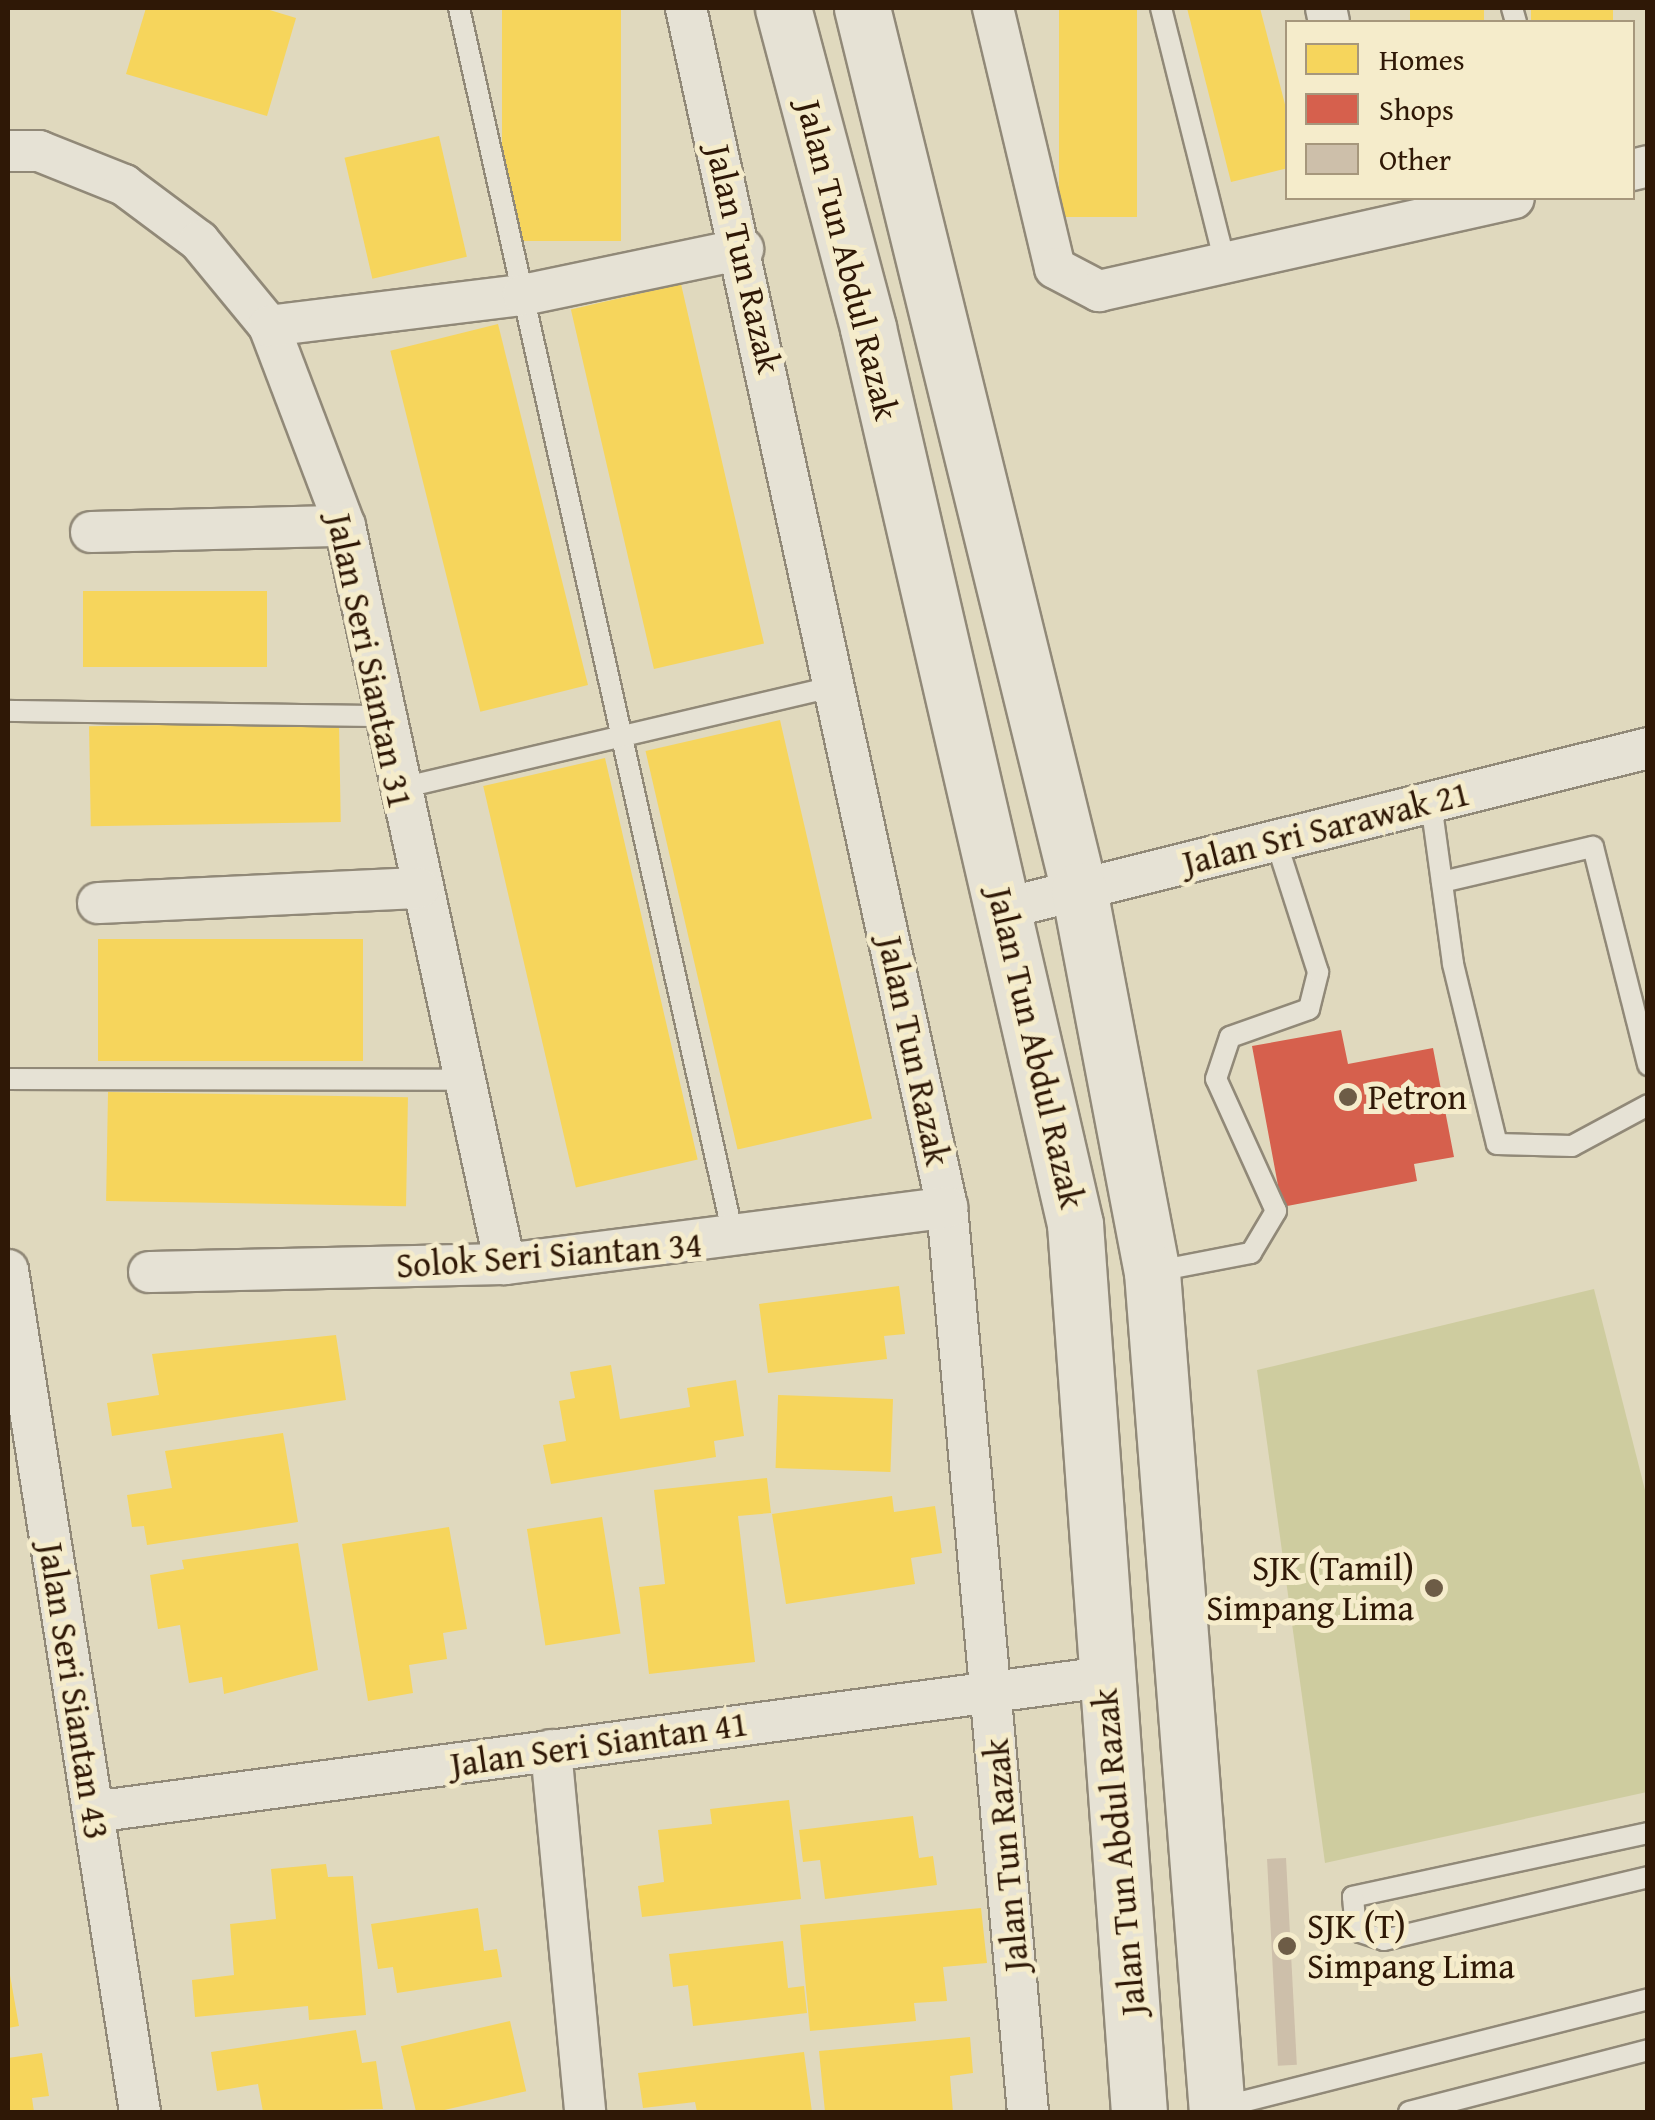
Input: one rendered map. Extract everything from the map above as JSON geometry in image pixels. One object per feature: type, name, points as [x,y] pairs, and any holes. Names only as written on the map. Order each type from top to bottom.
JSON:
[{"type":"main road","name":"Jalan Tun Abdul Razak","points":[[784,8],[868,328],[1006,908],[1075,1224],[1104,1677],[1140,2112]]},
{"type":"main road","name":"Jalan Tun Abdul Razak","points":[[862,8],[1079,890],[1152,1272],[1217,2110]]},
{"type":"main road","points":[[868,328],[936,310]]},
{"type":"street","name":"Jalan Tun Razak","points":[[686,8],[743,249],[947,1207],[1028,2112]]},
{"type":"street","points":[[993,8],[1055,268],[1099,291],[1226,263],[1373,213],[1495,200]]},
{"type":"street","name":"Jalan Seri Siantan 31","points":[[8,151],[39,151],[124,186],[198,241],[269,326],[345,526],[381,716],[505,1264]]},
{"type":"street","points":[[269,326],[523,295],[743,249]]},
{"type":"street","points":[[90,532],[345,526]]},
{"type":"street","name":"Jalan Sri Sarawak 21","points":[[1006,908],[1648,748]]},
{"type":"street","points":[[98,902],[419,888]]},
{"type":"street","name":"Solok Seri Siantan 34","points":[[149,1272],[505,1264],[735,1241],[947,1207]]},
{"type":"street","name":"Jalan Seri Siantan 43","points":[[8,1270],[140,2112]]},
{"type":"street","name":"Jalan Seri Siantan 41","points":[[92,1812],[1104,1677]]},
{"type":"street","points":[[551,1750],[585,2112]]},
{"type":"lane","points":[[459,8],[735,1241]]},
{"type":"lane","points":[[1161,8],[1226,263]]},
{"type":"lane","points":[[397,789],[836,686]]},
{"type":"lane","points":[[8,712],[381,716]]},
{"type":"lane","points":[[1431,802],[1442,882],[1497,1144],[1572,1146],[1648,1105]]},
{"type":"lane","points":[[1152,1272],[1251,1252],[1276,1212],[1216,1079],[1230,1037],[1308,1008],[1318,972],[1276,840]]},
{"type":"lane","points":[[1442,882],[1593,847],[1648,1065]]},
{"type":"lane","points":[[8,1079],[461,1080]]},
{"type":"lane","points":[[1648,1833],[1353,1897],[1360,1932],[1384,1940],[1648,1877]]},
{"type":"lane","points":[[1217,2110],[1648,1999]]},
{"type":"lane","points":[[1409,2112],[1648,2050]]},
{"type":"shaded area","points":[[1594,1289],[1647,1498],[1647,1792],[1325,1863],[1257,1370]]},
{"type":"building: Homes","points":[[146,8],[263,8],[296,18],[267,116],[126,74]]},
{"type":"building: Homes","points":[[502,8],[621,8],[621,241],[502,241]]},
{"type":"building: Homes","points":[[1059,8],[1137,8],[1137,217],[1059,217]]},
{"type":"building: Homes","points":[[1187,8],[1260,8],[1285,104],[1285,169],[1231,182]]},
{"type":"building: Homes","points":[[1410,8],[1484,8],[1484,20],[1410,20]]},
{"type":"building: Homes","points":[[1531,8],[1613,8],[1613,20],[1531,20]]},
{"type":"building: Homes","points":[[439,136],[467,257],[372,279],[344,158]]},
{"type":"building: Homes","points":[[681,284],[764,644],[654,669],[571,309]]},
{"type":"building: Homes","points":[[498,324],[588,685],[480,712],[390,351]]},
{"type":"building: Homes","points":[[83,591],[267,591],[267,667],[83,667]]},
{"type":"building: Homes","points":[[780,720],[872,1119],[738,1150],[646,751]]},
{"type":"building: Homes","points":[[339,722],[341,822],[91,826],[89,726]]},
{"type":"building: Homes","points":[[605,758],[698,1159],[576,1188],[483,786]]},
{"type":"building: Homes","points":[[98,939],[363,939],[363,1061],[98,1061]]},
{"type":"building: Homes","points":[[108,1092],[408,1097],[406,1206],[106,1201]]},
{"type":"building: Homes","points":[[899,1286],[905,1334],[884,1336],[887,1359],[768,1373],[759,1304]]},
{"type":"building: Homes","points":[[336,1335],[346,1400],[112,1436],[107,1403],[159,1395],[152,1354]]},
{"type":"building: Homes","points":[[611,1365],[620,1419],[690,1407],[687,1388],[736,1380],[744,1436],[714,1441],[716,1457],[551,1484],[543,1445],[566,1441],[559,1401],[575,1398],[570,1372]]},
{"type":"building: Homes","points":[[778,1395],[893,1399],[890,1472],[776,1468]]},
{"type":"building: Homes","points":[[283,1433],[298,1522],[147,1545],[144,1526],[132,1527],[127,1495],[172,1488],[165,1451]]},
{"type":"building: Homes","points":[[767,1478],[771,1513],[738,1516],[755,1662],[649,1674],[639,1587],[665,1584],[654,1490]]},
{"type":"building: Homes","points":[[892,1496],[894,1512],[935,1506],[942,1553],[911,1558],[915,1584],[786,1604],[772,1514]]},
{"type":"building: Homes","points":[[602,1517],[620,1634],[545,1645],[527,1529]]},
{"type":"building: Homes","points":[[449,1527],[467,1629],[443,1633],[447,1659],[409,1665],[413,1693],[368,1701],[342,1544]]},
{"type":"building: Homes","points":[[298,1543],[318,1670],[224,1694],[222,1677],[189,1683],[180,1625],[158,1629],[150,1575],[184,1569],[182,1560]]},
{"type":"building: Homes","points":[[789,1800],[801,1899],[642,1917],[638,1886],[664,1882],[658,1830],[712,1824],[710,1809]]},
{"type":"building: Homes","points":[[913,1816],[919,1858],[933,1856],[937,1885],[825,1899],[820,1860],[803,1862],[799,1830]]},
{"type":"building: Homes","points":[[326,1864],[328,1877],[353,1876],[366,2015],[309,2020],[308,2006],[195,2017],[192,1980],[234,1975],[230,1924],[276,1919],[271,1869]]},
{"type":"building: Homes","points":[[478,1908],[484,1951],[497,1949],[502,1977],[397,1993],[393,1967],[378,1969],[371,1924]]},
{"type":"building: Homes","points":[[981,1908],[987,1963],[943,1967],[947,2001],[914,2003],[916,2021],[810,2031],[800,1925]]},
{"type":"building: Homes","points":[[783,1941],[788,1988],[804,1986],[807,2013],[693,2026],[688,1985],[673,1987],[669,1954]]},
{"type":"building: Homes","points":[[8,1964],[19,2026],[8,2028]]},
{"type":"building: Homes","points":[[510,2021],[526,2091],[436,2112],[416,2112],[401,2046]]},
{"type":"building: Homes","points":[[356,2030],[362,2063],[376,2061],[383,2109],[263,2112],[258,2084],[217,2091],[211,2052]]},
{"type":"building: Homes","points":[[970,2037],[973,2073],[950,2076],[953,2112],[825,2112],[819,2051]]},
{"type":"building: Homes","points":[[804,2052],[812,2112],[697,2112],[695,2102],[643,2108],[638,2073]]},
{"type":"building: Homes","points":[[42,2053],[49,2096],[32,2098],[34,2112],[8,2112],[8,2058]]},
{"type":"building: Shops","points":[[1341,1030],[1348,1064],[1433,1048],[1454,1157],[1414,1164],[1417,1181],[1282,1207],[1252,1046]]},
{"type":"building: Other","points":[[1286,1858],[1297,2065],[1278,2066],[1267,1859]]},
{"type":"place","name":"Petron","points":[[1348,1097]]},
{"type":"place","name":"SJK (Tamil) Simpang Lima","points":[[1434,1588]]},
{"type":"place","name":"SJK (T) Simpang Lima","points":[[1287,1946]]}]
